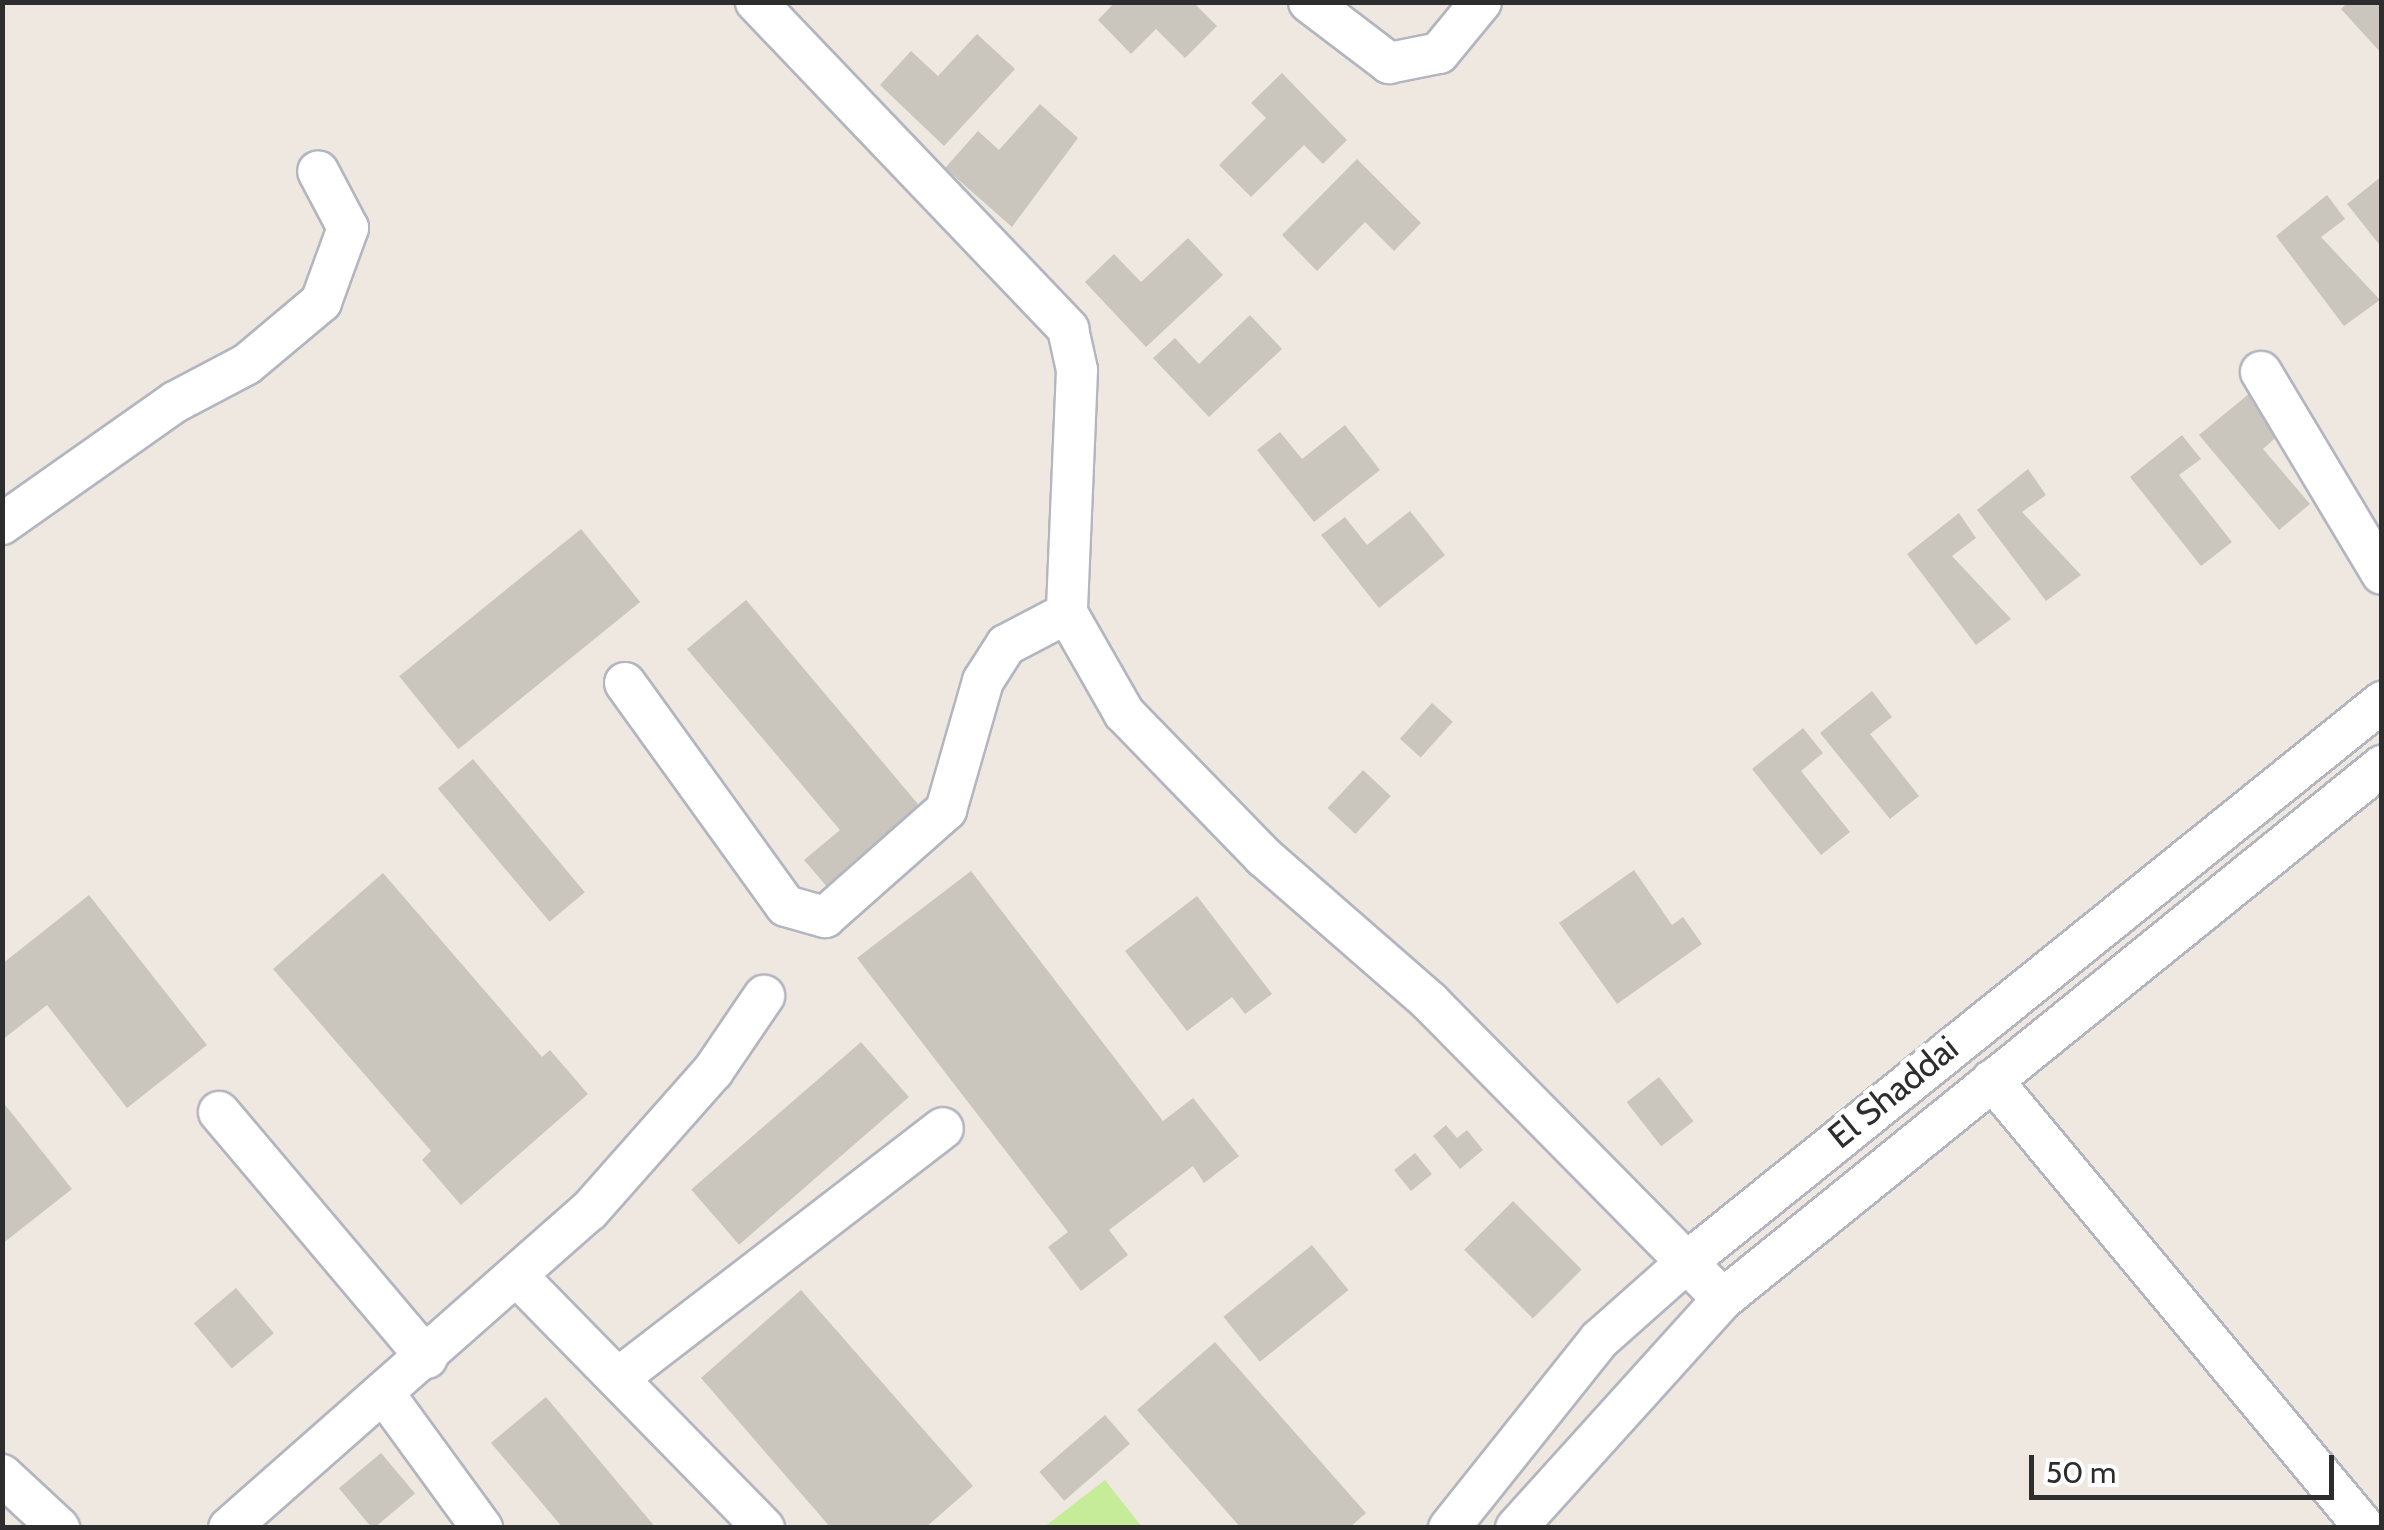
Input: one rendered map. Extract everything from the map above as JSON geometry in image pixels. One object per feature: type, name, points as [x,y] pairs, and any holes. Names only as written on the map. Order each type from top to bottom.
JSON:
[{"type":"street","points":[[756,2],[1068,329],[1077,370],[1067,613],[1124,712],[1723,1299]]},
{"type":"street","points":[[1309,2],[1390,63],[1439,53],[1481,2]]},
{"type":"street","points":[[2,524],[175,402],[246,364],[322,302],[348,228],[318,171]]},
{"type":"street","points":[[2261,372],[2382,574]]},
{"type":"street","points":[[625,683],[786,906],[825,917],[946,810],[984,681],[1006,645],[1067,613]]},
{"type":"street","name":"El Shaddai","points":[[1449,1528],[1599,1340],[1687,1262],[2382,702]]},
{"type":"street","points":[[1516,1528],[1723,1299],[1992,1080],[2375,784],[2333,741]]},
{"type":"street","points":[[229,1528],[517,1276],[656,1138],[764,996]]},
{"type":"street","points":[[1992,1080],[2365,1528]]},
{"type":"street","points":[[219,1112],[427,1358]]},
{"type":"street","points":[[621,1376],[943,1128]]},
{"type":"street","points":[[517,1276],[621,1376],[764,1528]]},
{"type":"street","points":[[385,1395],[482,1528]]},
{"type":"street","points":[[2,1475],[59,1528]]},
{"type":"green space","points":[[1105,1480],[1142,1527],[1044,1527]]},
{"type":"building","points":[[1115,2],[1193,2],[1217,26],[1185,58],[1156,29],[1131,54],[1098,20]]},
{"type":"building","points":[[2348,2],[2382,2],[2382,54],[2341,9]]},
{"type":"building","points":[[977,34],[1015,69],[944,146],[880,85],[911,51],[938,76]]},
{"type":"building","points":[[1282,73],[1347,140],[1323,164],[1304,145],[1251,197],[1219,165],[1266,118],[1251,103]]},
{"type":"building","points":[[1040,104],[1078,138],[1012,227],[945,168],[978,131],[999,150]]},
{"type":"building","points":[[1357,159],[1421,223],[1394,251],[1365,222],[1317,271],[1282,235]]},
{"type":"building","points":[[2382,176],[2382,248],[2347,204]]},
{"type":"building","points":[[2327,195],[2345,219],[2321,237],[2380,300],[2344,326],[2276,236]]},
{"type":"building","points":[[1188,238],[1223,275],[1146,347],[1085,282],[1114,254],[1141,282]]},
{"type":"building","points":[[1250,315],[1282,349],[1209,417],[1153,358],[1175,338],[1199,364]]},
{"type":"building","points":[[2250,393],[2282,432],[2263,449],[2310,504],[2279,530],[2199,435]]},
{"type":"building","points":[[1345,425],[1380,470],[1314,522],[1257,450],[1280,432],[1302,459]]},
{"type":"building","points":[[2182,435],[2201,459],[2179,475],[2232,542],[2201,566],[2130,477]]},
{"type":"building","points":[[2028,469],[2046,495],[2022,512],[2081,575],[2046,601],[1977,510]]},
{"type":"building","points":[[1410,511],[1445,555],[1379,608],[1321,535],[1345,517],[1367,545]]},
{"type":"building","points":[[1959,513],[1976,538],[1952,556],[2011,619],[1976,645],[1907,554]]},
{"type":"building","points":[[581,529],[640,602],[458,749],[399,676]]},
{"type":"building","points":[[746,600],[928,816],[834,895],[804,860],[840,830],[687,649]]},
{"type":"building","points":[[1872,691],[1892,717],[1870,734],[1919,796],[1890,819],[1820,733]]},
{"type":"building","points":[[1432,703],[1453,722],[1421,757],[1400,739]]},
{"type":"building","points":[[1803,728],[1823,753],[1801,771],[1850,832],[1821,855],[1752,769]]},
{"type":"building","points":[[473,759],[585,892],[550,922],[438,789]]},
{"type":"building","points":[[1363,770],[1391,796],[1355,834],[1328,808]]},
{"type":"building","points":[[1634,870],[1672,925],[1683,917],[1702,944],[1617,1004],[1559,923]]},
{"type":"building","points":[[971,871],[1163,1121],[1193,1098],[1239,1156],[1204,1183],[1193,1166],[1109,1230],[1128,1255],[1081,1291],[1048,1247],[1068,1232],[857,958]]},
{"type":"building","points":[[383,873],[542,1057],[550,1050],[588,1094],[461,1205],[422,1160],[431,1151],[273,969]]},
{"type":"building","points":[[89,895],[207,1045],[127,1108],[47,1005],[2,1040],[2,964]]},
{"type":"building","points":[[1197,896],[1272,994],[1245,1014],[1232,997],[1187,1031],[1125,951]]},
{"type":"building","points":[[861,1042],[909,1097],[739,1245],[691,1190]]},
{"type":"building","points":[[1659,1077],[1693,1121],[1661,1146],[1627,1102]]},
{"type":"building","points":[[2,1101],[72,1189],[2,1244]]},
{"type":"building","points":[[1446,1125],[1457,1138],[1467,1130],[1483,1150],[1460,1169],[1433,1136]]},
{"type":"building","points":[[1415,1153],[1432,1174],[1411,1191],[1394,1170]]},
{"type":"building","points":[[1513,1201],[1582,1270],[1533,1318],[1464,1250]]},
{"type":"building","points":[[1312,1245],[1349,1290],[1260,1362],[1223,1317]]},
{"type":"building","points":[[236,1288],[274,1333],[232,1369],[194,1323]]},
{"type":"building","points":[[801,1290],[973,1486],[925,1528],[831,1528],[701,1378]]},
{"type":"building","points":[[1215,1342],[1366,1513],[1349,1528],[1241,1528],[1137,1410]]},
{"type":"building","points":[[546,1397],[656,1528],[563,1528],[491,1443]]},
{"type":"building","points":[[1105,1415],[1130,1444],[1064,1501],[1039,1472]]},
{"type":"building","points":[[381,1453],[415,1494],[372,1528],[339,1488]]}]
